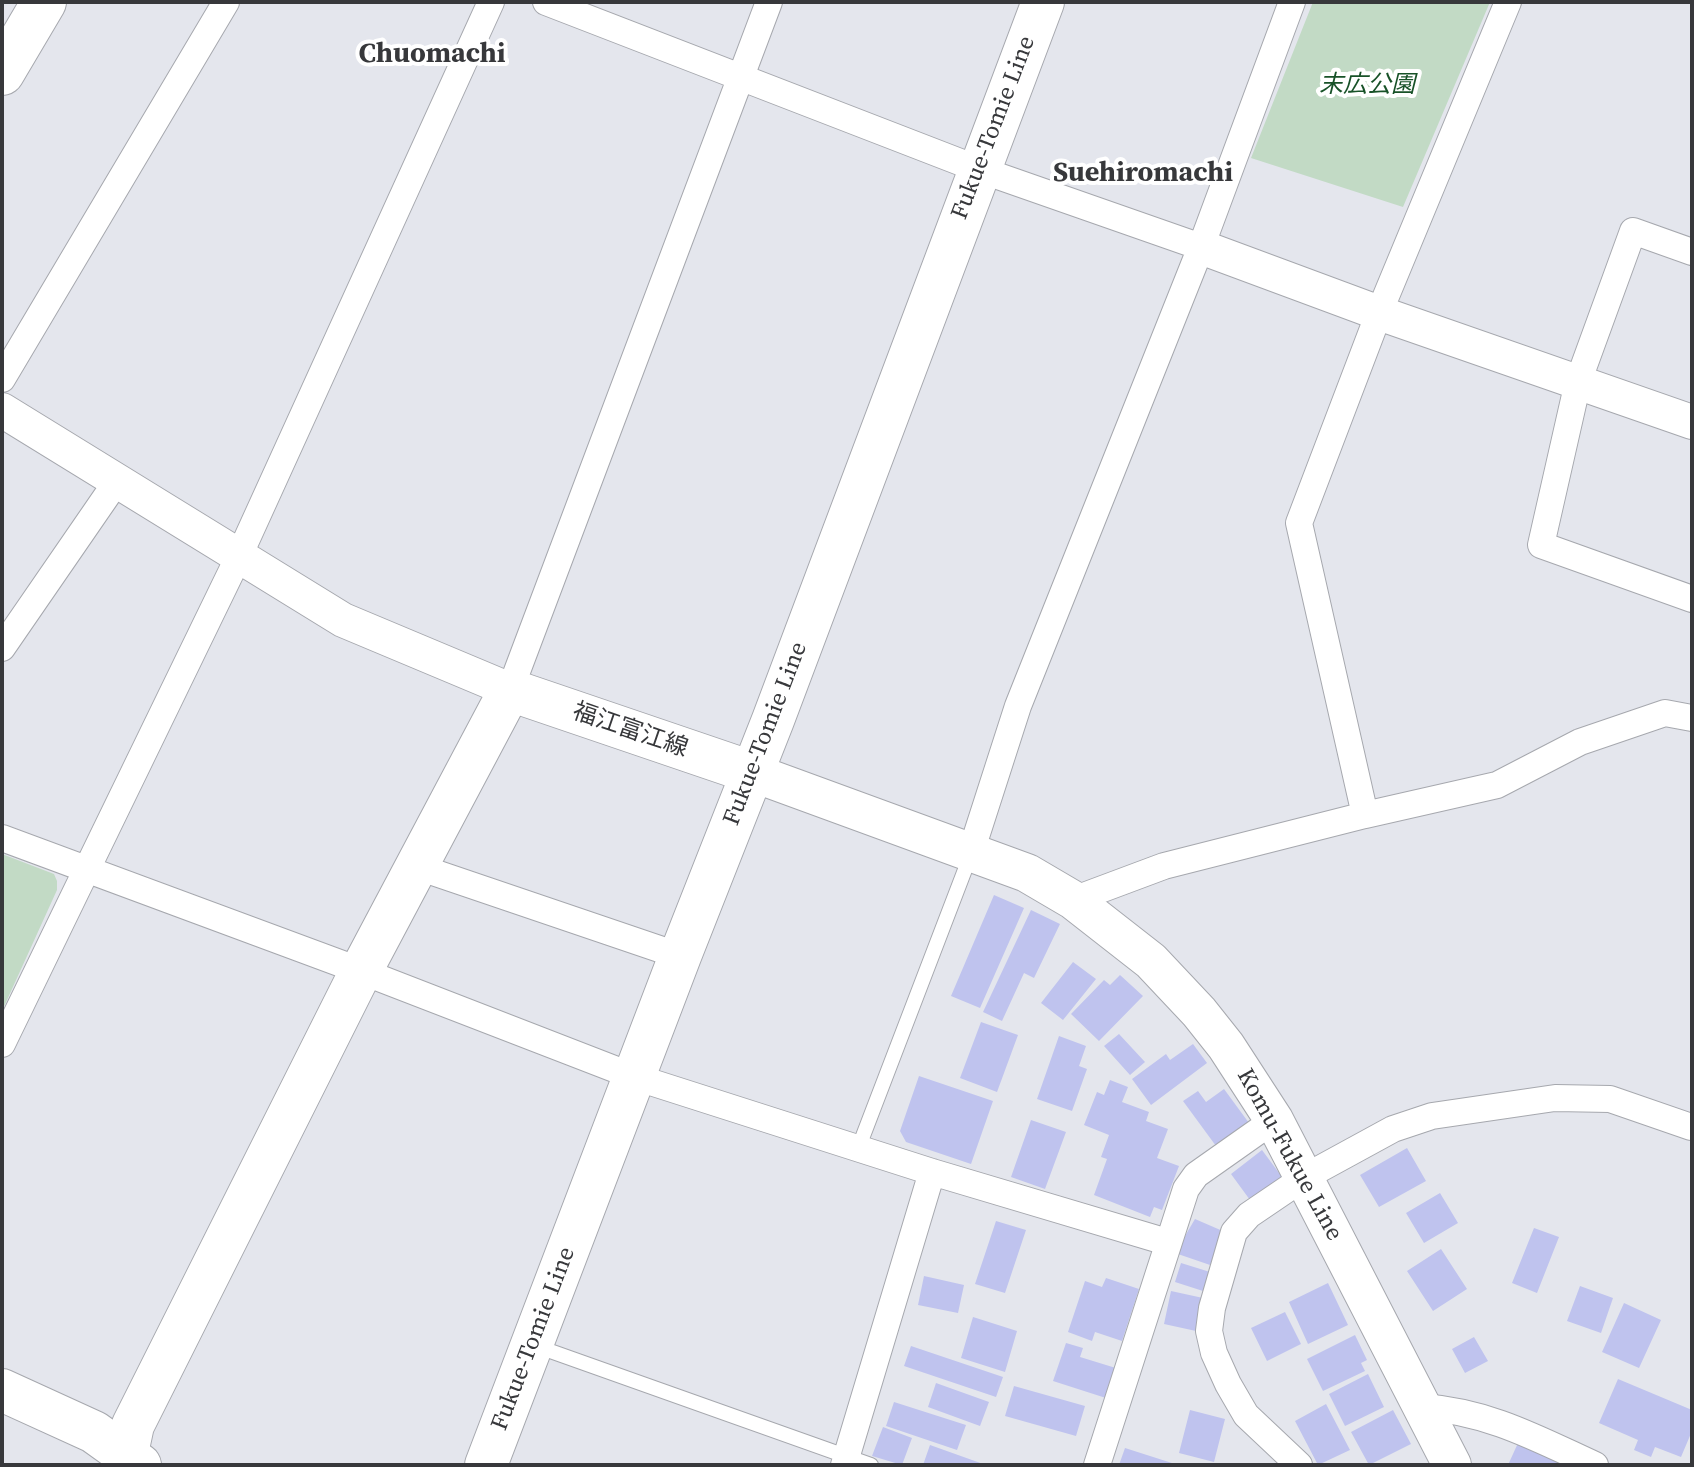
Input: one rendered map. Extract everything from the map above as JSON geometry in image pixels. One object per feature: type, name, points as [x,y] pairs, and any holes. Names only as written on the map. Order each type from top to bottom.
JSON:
[{"type":"highway","points":[[2,73],[44,2]]},
{"type":"main road","name":"Fukue-Tomie Line","points":[[486,1465],[773,720],[1043,2]]},
{"type":"main road","name":"福江富江線","points":[[510,690],[751,772]]},
{"type":"main road","points":[[131,1461],[133,1425],[361,971],[510,690]]},
{"type":"main road","name":"Komu-Fukue Line","points":[[751,772],[1027,873],[1073,900],[1151,961],[1226,1046],[1274,1120],[1452,1465]]},
{"type":"main road","points":[[2,1390],[94,1432],[131,1461]]},
{"type":"street","points":[[2,379],[226,2]]},
{"type":"street","points":[[2,1044],[239,556],[491,2]]},
{"type":"street","points":[[546,2],[978,169],[1692,422]]},
{"type":"street","points":[[2,410],[343,620],[510,690],[769,2]]},
{"type":"street","points":[[971,852],[1018,706],[1201,247],[1292,2]]},
{"type":"street","points":[[1365,815],[1299,523],[1379,313],[1508,2]]},
{"type":"street","points":[[1692,252],[1633,231],[1578,382],[1541,545],[1692,599]]},
{"type":"street","points":[[2,648],[117,481]]},
{"type":"street","points":[[1073,900],[1164,866],[1497,785],[1580,742],[1665,713],[1692,718]]},
{"type":"street","points":[[2,838],[635,1077],[932,1172],[1167,1242]]},
{"type":"street","points":[[418,867],[680,956]]},
{"type":"street","points":[[1299,1465],[1246,1415],[1218,1364],[1209,1331],[1212,1308],[1234,1232],[1249,1215],[1305,1177],[1393,1129],[1432,1116],[1555,1098],[1610,1099],[1692,1127]]},
{"type":"street","points":[[1097,1465],[1186,1189],[1196,1175],[1274,1120]]},
{"type":"street","points":[[854,1462],[932,1172]]},
{"type":"street","points":[[1423,1407],[1480,1415],[1595,1465]]},
{"type":"lane","points":[[858,1149],[971,852]]},
{"type":"lane","points":[[532,1345],[854,1462]]},
{"type":"green space","name":"末広公園","points":[[1313,2],[1490,2],[1403,207],[1251,158]]},
{"type":"green space","points":[[2,854],[54,874],[57,890],[2,1011]]},
{"type":"building","points":[[994,895],[1024,908],[980,1008],[951,996]]},
{"type":"building","points":[[1031,910],[1060,924],[1034,978],[1024,973],[1002,1021],[983,1012]]},
{"type":"building","points":[[1073,962],[1096,979],[1063,1020],[1041,1003]]},
{"type":"building","points":[[1120,975],[1143,996],[1099,1041],[1071,1014],[1104,980],[1110,985]]},
{"type":"building","points":[[981,1022],[1018,1035],[997,1092],[960,1078]]},
{"type":"building","points":[[1119,1034],[1145,1062],[1130,1075],[1104,1046]]},
{"type":"building","points":[[1059,1036],[1086,1046],[1079,1066],[1087,1069],[1072,1111],[1037,1099]]},
{"type":"building","points":[[1193,1044],[1207,1063],[1151,1105],[1132,1079],[1166,1054],[1170,1060]]},
{"type":"building","points":[[919,1076],[993,1101],[971,1164],[906,1142],[900,1131]]},
{"type":"building","points":[[1110,1080],[1128,1087],[1122,1102],[1149,1112],[1146,1121],[1168,1129],[1157,1158],[1179,1166],[1162,1210],[1154,1207],[1150,1217],[1094,1195],[1107,1159],[1101,1157],[1109,1135],[1084,1125],[1097,1092],[1104,1095]]},
{"type":"building","points":[[1224,1089],[1249,1123],[1216,1146],[1183,1101],[1198,1091],[1206,1102]]},
{"type":"building","points":[[1031,1120],[1066,1132],[1045,1189],[1011,1177]]},
{"type":"building","points":[[1407,1148],[1426,1181],[1379,1207],[1360,1175]]},
{"type":"building","points":[[1262,1150],[1282,1177],[1250,1200],[1231,1174]]},
{"type":"building","points":[[1440,1193],[1458,1223],[1424,1243],[1406,1213]]},
{"type":"building","points":[[1195,1219],[1225,1232],[1213,1266],[1175,1253]]},
{"type":"building","points":[[996,1221],[1026,1230],[1005,1293],[975,1284]]},
{"type":"building","points":[[1534,1228],[1559,1237],[1537,1293],[1512,1283]]},
{"type":"building","points":[[1441,1249],[1467,1289],[1433,1311],[1407,1271]]},
{"type":"building","points":[[1181,1263],[1210,1272],[1203,1291],[1175,1282]]},
{"type":"building","points":[[924,1276],[964,1285],[958,1313],[918,1305]]},
{"type":"building","points":[[1106,1278],[1139,1289],[1122,1341],[1095,1332],[1092,1341],[1068,1332],[1085,1281],[1102,1287]]},
{"type":"building","points":[[1328,1283],[1348,1325],[1308,1344],[1289,1302]]},
{"type":"building","points":[[1580,1286],[1613,1298],[1601,1333],[1567,1321]]},
{"type":"building","points":[[1171,1291],[1203,1298],[1196,1331],[1164,1324]]},
{"type":"building","points":[[1624,1303],[1661,1320],[1639,1368],[1602,1352]]},
{"type":"building","points":[[1285,1312],[1301,1344],[1267,1361],[1251,1328]]},
{"type":"building","points":[[973,1317],[1017,1331],[1005,1372],[961,1358]]},
{"type":"building","points":[[1355,1335],[1367,1360],[1361,1363],[1365,1371],[1323,1391],[1307,1359]]},
{"type":"building","points":[[1474,1337],[1488,1361],[1465,1373],[1452,1349]]},
{"type":"building","points":[[1066,1343],[1083,1348],[1080,1357],[1119,1369],[1109,1399],[1053,1381]]},
{"type":"building","points":[[911,1346],[1003,1377],[996,1397],[904,1366]]},
{"type":"building","points":[[1368,1374],[1384,1407],[1345,1426],[1329,1394]]},
{"type":"building","points":[[1618,1379],[1692,1410],[1692,1431],[1681,1457],[1655,1447],[1651,1457],[1634,1450],[1638,1440],[1599,1423]]},
{"type":"building","points":[[936,1383],[989,1402],[980,1426],[928,1407]]},
{"type":"building","points":[[1014,1386],[1085,1406],[1076,1436],[1005,1416]]},
{"type":"building","points":[[894,1402],[966,1425],[957,1450],[886,1426]]},
{"type":"building","points":[[1326,1404],[1350,1450],[1318,1465],[1295,1421]]},
{"type":"building","points":[[1190,1410],[1225,1419],[1214,1462],[1179,1453]]},
{"type":"building","points":[[1393,1410],[1411,1444],[1369,1465],[1351,1432]]},
{"type":"building","points":[[883,1427],[912,1438],[902,1465],[872,1456]]},
{"type":"building","points":[[1518,1443],[1561,1462],[1559,1465],[1508,1465]]},
{"type":"building","points":[[930,1445],[986,1465],[923,1465]]},
{"type":"building","points":[[1125,1448],[1175,1464],[1175,1465],[1119,1465]]},
{"type":"district","name":"Chuomachi","points":[[432,55]]},
{"type":"district","name":"Suehiromachi","points":[[1143,174]]}]
